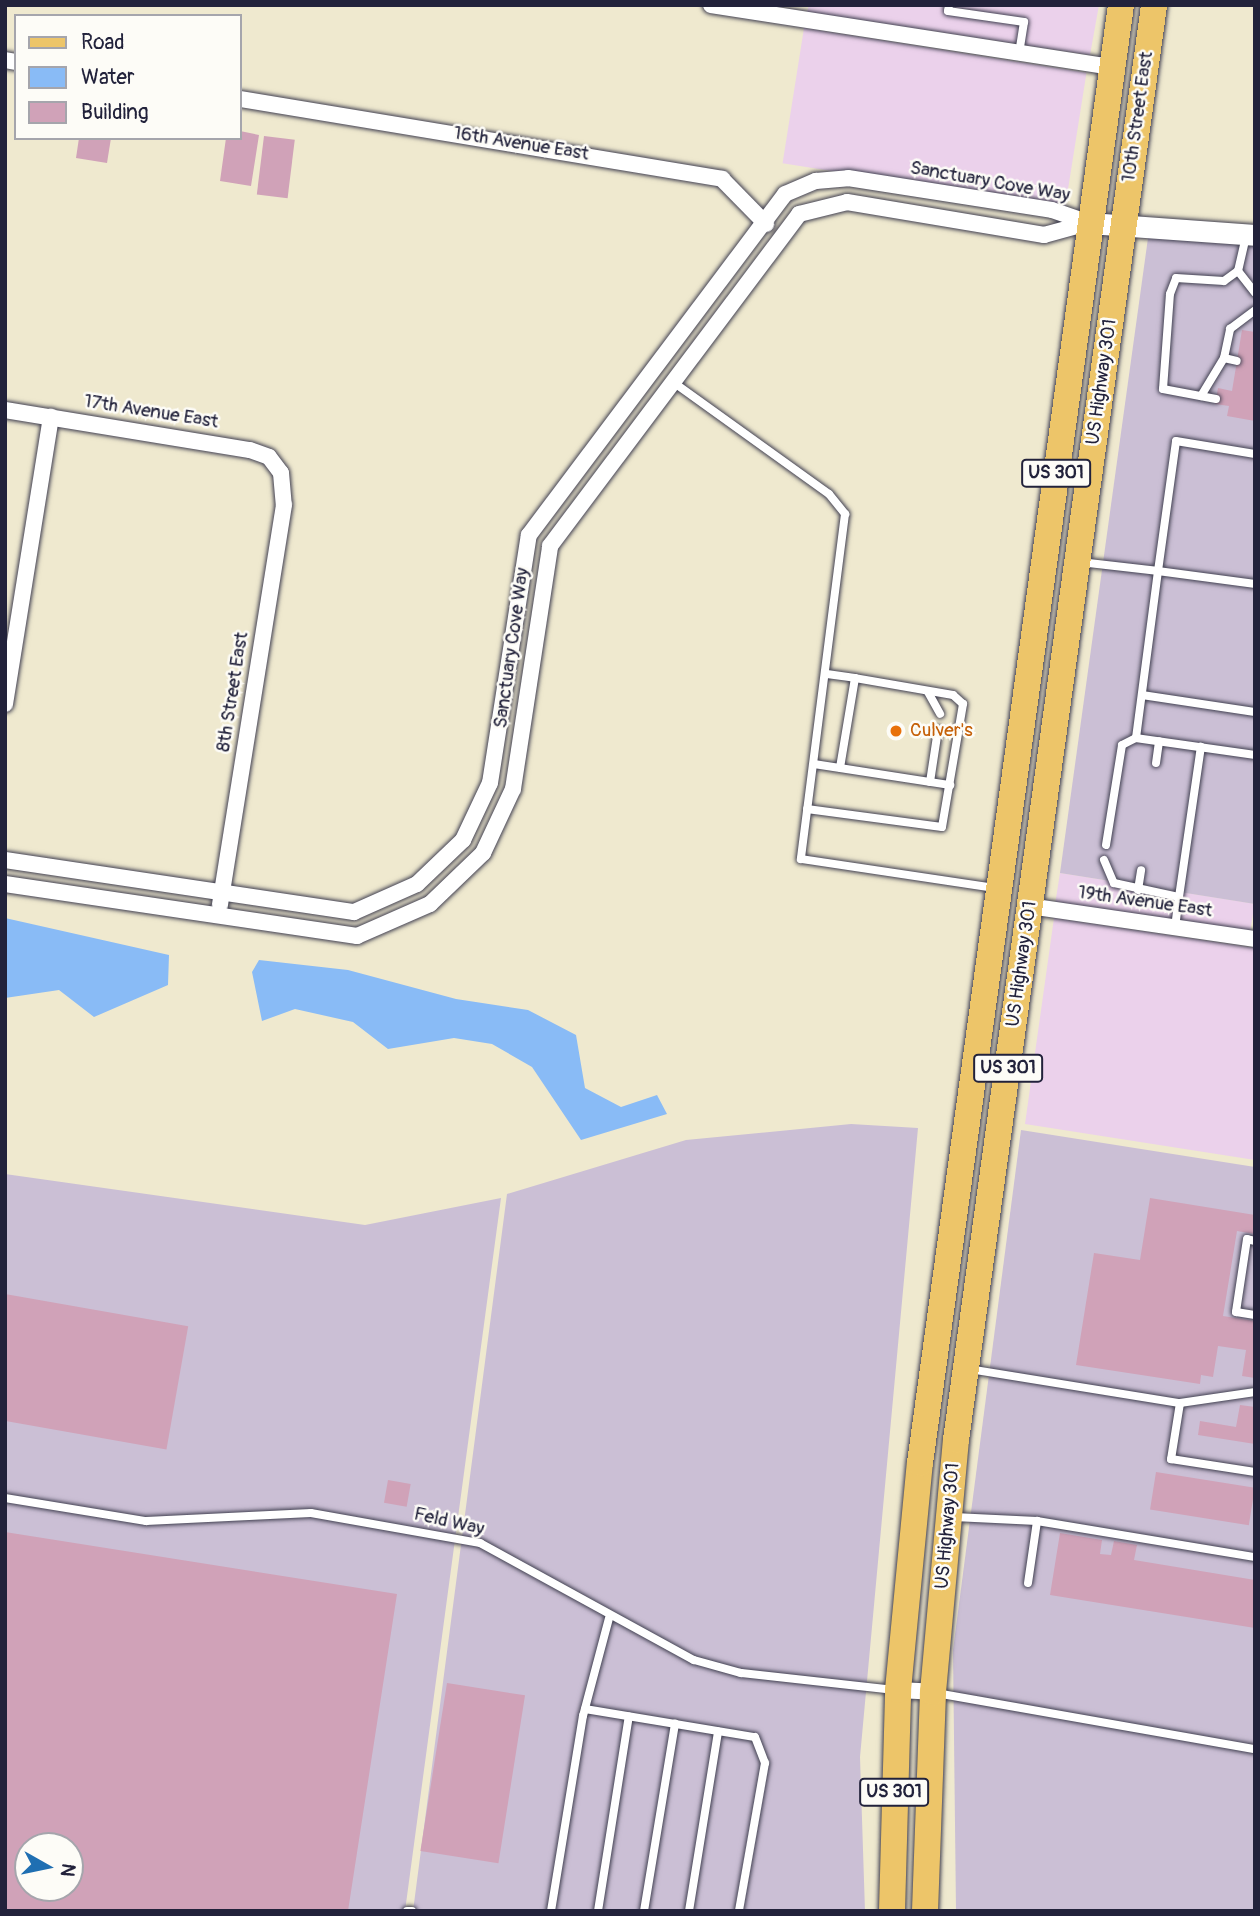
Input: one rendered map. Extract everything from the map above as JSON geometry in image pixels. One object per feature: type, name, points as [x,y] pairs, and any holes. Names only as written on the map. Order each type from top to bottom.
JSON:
[{"type":"main road","name":"10th Street East","points":[[1089,223],[1121,5]]},
{"type":"main road","name":"10th Street East","points":[[1123,229],[1154,5]]},
{"type":"main road","name":"US 301","points":[[891,1911],[898,1690],[920,1464],[1089,223]]},
{"type":"main road","name":"US Highway 301","points":[[925,1911],[933,1692],[948,1517],[966,1368],[1123,229]]},
{"type":"main road","points":[[1015,773],[1020,889],[1030,906]]},
{"type":"main road","points":[[999,888],[1012,940],[999,1042],[1009,1065]]},
{"type":"main road","points":[[961,1164],[964,1260],[955,1339],[966,1368]]},
{"type":"street","points":[[711,5],[1112,67]]},
{"type":"street","name":"16th Avenue East","points":[[242,99],[722,179],[760,220],[778,235]]},
{"type":"street","name":"Sanctuary Cove Way","points":[[5,860],[354,912],[418,884],[463,840],[490,783],[529,536],[760,220],[785,194],[816,181],[848,178],[1052,210],[1089,223]]},
{"type":"street","name":"Sanctuary Cove Way","points":[[5,884],[218,918],[357,936],[397,922],[457,884],[499,826],[513,789],[550,546],[778,235],[799,214],[846,202],[1044,234],[1089,223]]},
{"type":"street","points":[[1089,223],[1123,229],[1251,235]]},
{"type":"street","name":"17th Avenue East","points":[[5,410],[250,450],[269,457],[281,473]]},
{"type":"street","points":[[5,704],[51,417]]},
{"type":"street","name":"8th Street East","points":[[218,918],[284,505],[281,473]]},
{"type":"street","name":"19th Avenue East","points":[[1030,906],[1255,939]]},
{"type":"street","points":[[898,1690],[933,1692]]},
{"type":"lane","points":[[949,5],[948,10],[1024,22],[1019,53]]},
{"type":"lane","points":[[1216,399],[1163,389],[1170,294],[1176,278],[1224,281],[1238,271],[1251,235]]},
{"type":"lane","points":[[1238,271],[1255,293]]},
{"type":"lane","points":[[1201,396],[1224,358],[1230,329],[1255,310]]},
{"type":"lane","points":[[1224,358],[1237,361]]},
{"type":"lane","points":[[670,380],[840,504],[848,526],[801,859],[999,888]]},
{"type":"lane","points":[[1136,738],[1177,441],[1255,454]]},
{"type":"lane","points":[[1077,561],[1255,584]]},
{"type":"lane","points":[[807,809],[942,827],[963,704],[928,692],[827,674]]},
{"type":"lane","points":[[840,768],[855,678]]},
{"type":"lane","points":[[928,692],[940,714]]},
{"type":"lane","points":[[1142,695],[1255,712]]},
{"type":"lane","points":[[930,782],[938,730]]},
{"type":"lane","points":[[1106,845],[1122,745],[1136,738],[1255,755]]},
{"type":"lane","points":[[1156,763],[1158,741]]},
{"type":"lane","points":[[1175,928],[1201,747]]},
{"type":"lane","points":[[814,765],[950,786]]},
{"type":"lane","points":[[1104,860],[1114,883],[1179,897]]},
{"type":"lane","points":[[1138,890],[1141,870]]},
{"type":"lane","points":[[1255,1241],[1247,1240],[1236,1312],[1255,1315]]},
{"type":"lane","points":[[966,1368],[1180,1403],[1255,1392]]},
{"type":"lane","points":[[1180,1403],[1171,1459],[1255,1472]]},
{"type":"lane","name":"Feld Way","points":[[5,1497],[146,1521],[311,1513],[467,1540],[545,1576],[609,1618],[659,1646],[741,1673],[898,1690]]},
{"type":"lane","points":[[948,1517],[1037,1521],[1255,1557]]},
{"type":"lane","points":[[1028,1583],[1037,1521]]},
{"type":"lane","points":[[551,1911],[585,1709],[609,1618]]},
{"type":"lane","points":[[933,1692],[1255,1749]]},
{"type":"lane","points":[[585,1709],[755,1737],[765,1763],[738,1911]]},
{"type":"lane","points":[[598,1911],[629,1716]]},
{"type":"lane","points":[[644,1911],[675,1724]]},
{"type":"lane","points":[[689,1911],[718,1731]]},
{"type":"shaded area","points":[[809,5],[1099,5],[1090,55],[807,12]]},
{"type":"shaded area","points":[[804,28],[1086,73],[1065,208],[783,163]]},
{"type":"shaded area","points":[[1148,238],[1255,246],[1255,904],[1060,873]]},
{"type":"shaded area","points":[[1060,873],[1255,904],[1250,932],[1055,902]]},
{"type":"shaded area","points":[[1054,918],[1255,948],[1255,1160],[1025,1124]]},
{"type":"shaded area","points":[[851,1124],[918,1128],[860,1757],[865,1911],[413,1911],[507,1194],[686,1140]]},
{"type":"shaded area","points":[[1021,1130],[1255,1167],[1255,1911],[956,1911],[953,1650]]},
{"type":"shaded area","points":[[5,1174],[365,1225],[501,1198],[405,1911],[5,1911]]},
{"type":"water","points":[[5,918],[169,955],[168,985],[94,1017],[59,990],[5,998]]},
{"type":"water","points":[[259,960],[348,970],[456,999],[528,1010],[576,1035],[585,1088],[621,1107],[657,1095],[667,1114],[581,1140],[532,1067],[492,1044],[454,1038],[388,1049],[353,1022],[295,1009],[262,1021],[252,972]]},
{"type":"building","points":[[242,131],[259,135],[251,186],[220,181],[226,140],[242,140]]},
{"type":"building","points":[[264,136],[295,140],[288,198],[257,195]]},
{"type":"building","points":[[79,140],[111,140],[107,163],[76,158]]},
{"type":"building","points":[[1242,330],[1255,332],[1255,421],[1227,416],[1229,406],[1215,404],[1218,388],[1232,391]]},
{"type":"building","points":[[1150,1198],[1255,1215],[1255,1234],[1237,1231],[1223,1316],[1255,1321],[1255,1378],[1242,1376],[1246,1350],[1218,1346],[1213,1377],[1201,1375],[1200,1384],[1076,1365],[1094,1253],[1140,1260]]},
{"type":"building","points":[[5,1294],[188,1326],[166,1449],[5,1421]]},
{"type":"building","points":[[1240,1405],[1255,1407],[1255,1444],[1198,1435],[1200,1421],[1236,1427]]},
{"type":"building","points":[[1156,1472],[1255,1488],[1249,1525],[1150,1510]]},
{"type":"building","points":[[388,1480],[411,1484],[407,1507],[384,1503]]},
{"type":"building","points":[[5,1532],[397,1594],[348,1911],[5,1911]]},
{"type":"building","points":[[1060,1533],[1102,1540],[1100,1554],[1111,1555],[1114,1541],[1137,1545],[1134,1560],[1255,1580],[1255,1628],[1050,1595]]},
{"type":"building","points":[[447,1683],[525,1695],[498,1863],[420,1851]]},
{"type":"place","name":"Culver's","points":[[896,731]]}]
